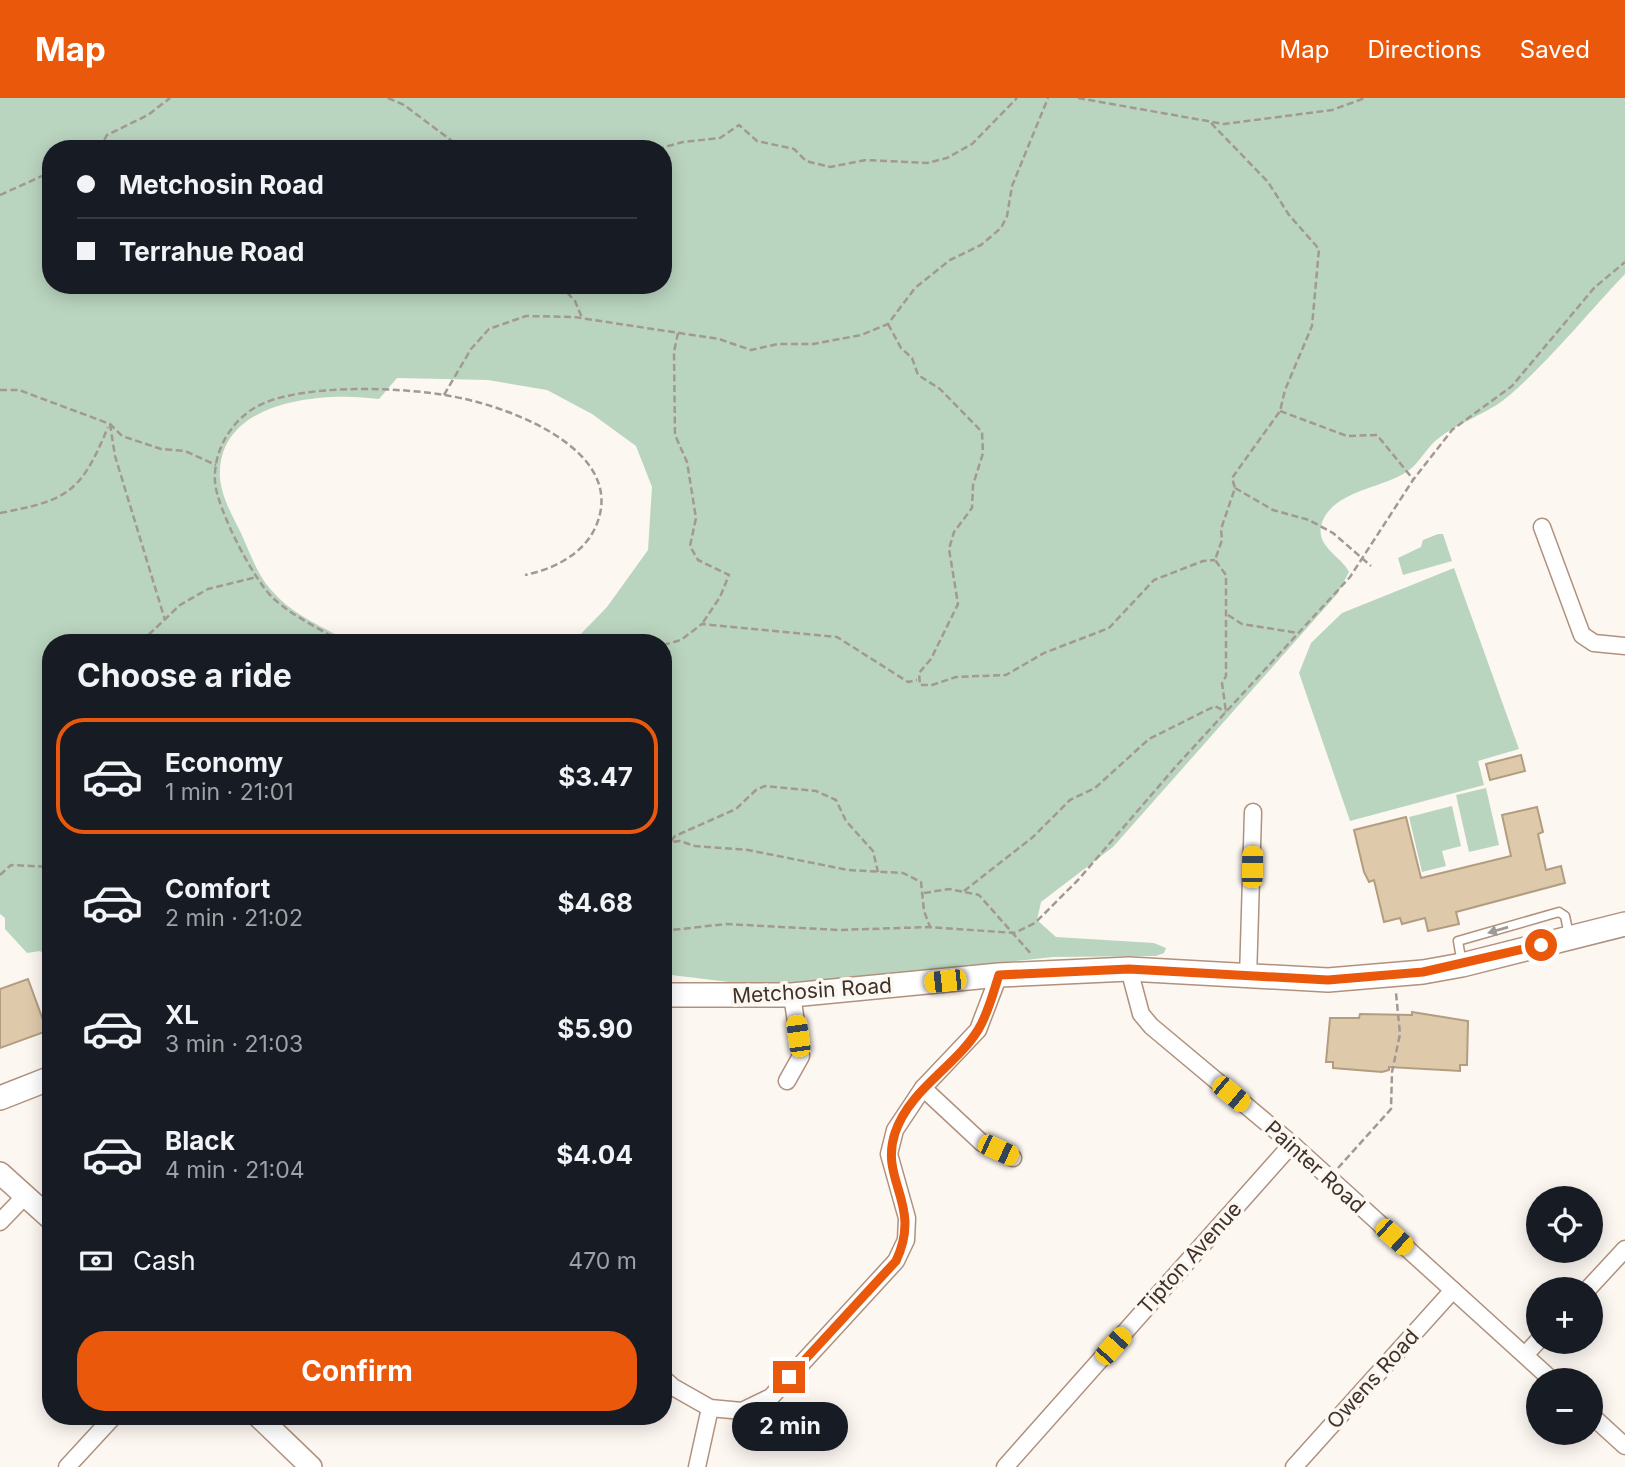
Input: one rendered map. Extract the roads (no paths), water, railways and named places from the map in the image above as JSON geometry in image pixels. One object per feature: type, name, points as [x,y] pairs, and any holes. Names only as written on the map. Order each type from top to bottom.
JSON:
[{"type":"main road","name":"Metchosin Road","points":[[672,995],[792,995],[999,975],[1129,969],[1248,978],[1328,980],[1462,965],[1625,924]]},
{"type":"main road","points":[[0,1098],[42,1082]]},
{"type":"street","points":[[1542,527],[1582,635],[1594,643],[1625,646]]},
{"type":"street","points":[[1248,978],[1253,812]]},
{"type":"street","name":"Painter Road","points":[[1129,969],[1141,1014],[1151,1026],[1292,1144],[1538,1368]]},
{"type":"street","points":[[672,1386],[710,1408],[742,1411],[771,1396],[896,1261],[906,1240],[907,1218],[889,1154],[895,1130],[923,1088],[978,1030],[999,975]]},
{"type":"street","points":[[787,1081],[801,1056],[792,995]]},
{"type":"street","points":[[923,1088],[982,1143],[1013,1158]]},
{"type":"street","name":"Tipton Avenue","points":[[1006,1467],[1292,1144]]},
{"type":"street","points":[[0,1172],[42,1211]]},
{"type":"street","points":[[0,1222],[25,1196]]},
{"type":"street","points":[[1599,1277],[1625,1249]]},
{"type":"street","name":"Owens Road","points":[[1293,1467],[1453,1290]]},
{"type":"street","points":[[697,1467],[710,1408]]},
{"type":"street","points":[[67,1467],[106,1425]]},
{"type":"street","points":[[267,1425],[311,1467]]},
{"type":"street","points":[[1603,1425],[1623,1441]]}]
